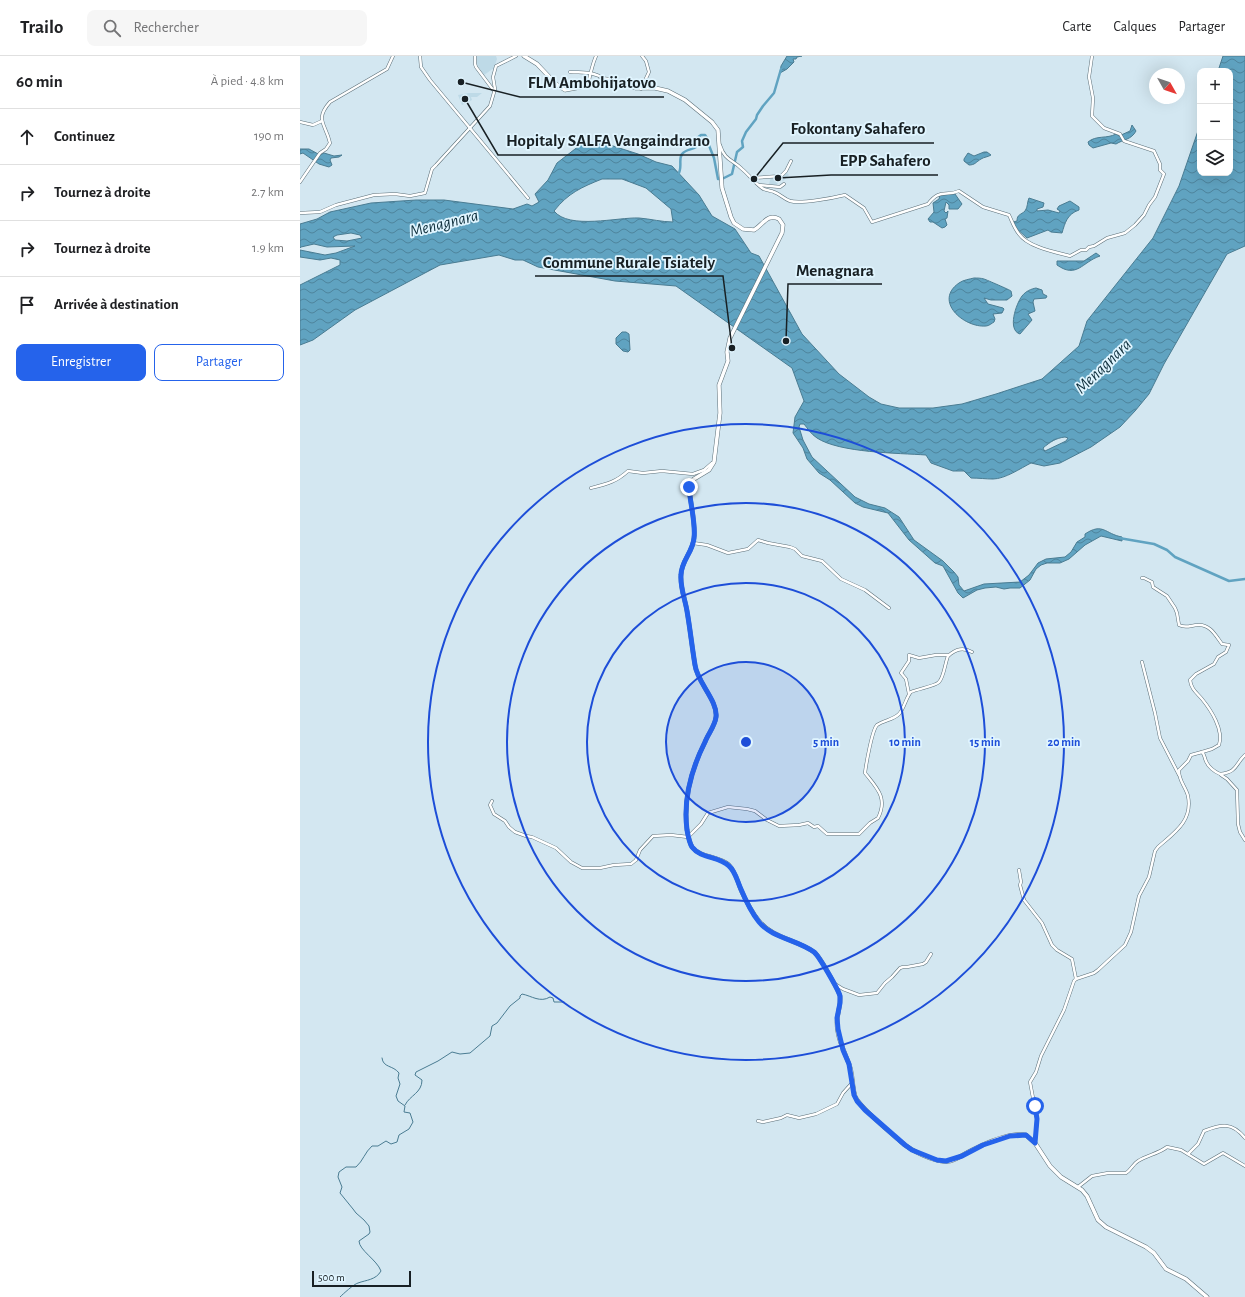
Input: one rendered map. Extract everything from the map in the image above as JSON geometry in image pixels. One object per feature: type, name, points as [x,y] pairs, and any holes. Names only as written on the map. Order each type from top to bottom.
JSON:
[{"type":"main road","points":[[524,56],[537,64],[556,84],[563,89],[569,90],[609,79],[631,87],[640,89],[655,88],[679,96],[712,122],[718,130],[720,142],[721,182],[734,223],[743,229],[754,230],[766,219],[776,217],[783,224],[782,233],[728,344],[728,361],[719,386],[720,413],[714,462],[709,470],[694,479],[689,487],[694,529],[693,542],[684,560],[681,573],[681,584],[687,610],[695,666],[699,678],[714,706],[716,716],[691,778],[686,807],[688,838],[692,847],[705,855],[719,858],[730,866],[748,905],[760,922],[768,929],[814,952],[840,996],[837,1024],[839,1036],[849,1064],[857,1101],[865,1110],[905,1145],[912,1150],[937,1160],[950,1161],[983,1145],[1017,1134],[1026,1135],[1035,1143],[1050,1166],[1061,1176],[1082,1190],[1087,1196],[1098,1220],[1106,1227],[1146,1247],[1154,1253],[1166,1269],[1186,1279],[1207,1297]]},
{"type":"street","points":[[300,182],[319,155],[330,143],[322,121],[322,112],[330,102],[387,69],[393,56]]},
{"type":"street","points":[[420,56],[421,67],[430,80],[528,198]]},
{"type":"street","points":[[475,56],[475,64],[494,91]]},
{"type":"street","points":[[300,213],[320,212],[336,205],[374,195],[395,194],[410,196],[426,192],[432,169],[489,108],[496,87],[493,77],[496,66],[516,56]]},
{"type":"street","points":[[588,85],[592,73],[592,65],[596,56]]},
{"type":"street","points":[[640,89],[649,72],[646,61],[642,56]]},
{"type":"street","points":[[720,142],[724,156],[737,165],[758,185],[765,190],[775,192],[793,202],[846,196],[864,208],[872,222],[928,204],[941,193],[956,193],[959,191],[983,207],[1008,214],[1021,237],[1038,248],[1070,256],[1081,250],[1086,250],[1107,238],[1119,235],[1135,225],[1144,215],[1155,197],[1164,174],[1160,170],[1160,164],[1154,151],[1135,146],[1124,140],[1120,134],[1104,128],[1092,116],[1093,98],[1089,77],[1092,56]]},
{"type":"street","points":[[570,72],[592,73],[609,79]]},
{"type":"street","points":[[300,122],[313,125],[322,121]]},
{"type":"street","points":[[752,178],[781,176],[786,171],[791,161]]},
{"type":"street","points":[[758,185],[780,187],[784,184]]},
{"type":"street","points":[[591,488],[619,479],[628,471],[643,473],[662,470],[693,474],[704,470],[714,462]]},
{"type":"street","points":[[693,542],[708,545],[728,553],[748,549],[758,540],[790,546],[802,556],[822,561],[841,579],[865,590],[889,608]]},
{"type":"street","points":[[1142,578],[1152,582],[1153,586],[1167,596],[1177,613],[1179,625],[1182,627],[1198,625],[1209,628],[1222,644],[1229,645],[1226,652],[1218,657],[1214,664],[1196,674],[1190,680],[1192,688],[1209,708],[1218,724],[1221,733],[1219,745],[1212,749],[1191,755],[1188,761],[1179,770],[1179,776]]},
{"type":"street","points":[[909,694],[924,687],[938,684],[941,681],[946,661],[955,651],[967,649],[972,652]]},
{"type":"street","points":[[492,802],[490,805],[494,814],[515,832],[532,837],[556,848],[571,862],[582,868],[606,867],[614,864],[631,864],[636,860],[640,850],[653,836],[671,835],[688,838],[701,824],[708,813],[728,807],[755,811],[778,826],[799,825],[806,822],[814,827],[818,826],[827,834],[859,834],[870,822],[878,818],[882,805],[880,792],[865,773],[870,747],[877,726],[899,714],[909,694],[906,679],[900,673],[909,661],[909,655],[919,658],[936,655],[950,655]]},
{"type":"street","points":[[1076,979],[1094,973],[1125,945],[1131,932],[1139,896],[1149,877],[1155,851],[1185,822],[1188,796],[1160,738],[1156,713],[1146,683],[1142,662]]},
{"type":"street","points":[[1202,752],[1207,764],[1237,790],[1238,824],[1245,840]]},
{"type":"street","points":[[1220,774],[1233,770],[1245,755]]},
{"type":"street","points":[[1019,870],[1020,885],[1024,900],[1042,922],[1052,945],[1057,950],[1072,959],[1076,979],[1064,1010],[1030,1082],[1037,1119],[1035,1143]]},
{"type":"street","points":[[833,982],[839,987],[856,994],[877,993],[884,983],[900,968],[923,964],[931,954]]},
{"type":"street","points":[[758,1121],[763,1122],[787,1115],[799,1118],[816,1114],[836,1104],[852,1083]]},
{"type":"street","points":[[1188,1154],[1198,1144],[1204,1131],[1212,1128],[1224,1125],[1230,1126],[1239,1130],[1245,1138]]},
{"type":"street","points":[[1078,1187],[1092,1176],[1108,1173],[1126,1173],[1136,1162],[1144,1157],[1160,1152],[1167,1146],[1181,1150],[1204,1164],[1223,1153],[1245,1166]]},
{"type":"shaded area","points":[[476,56],[496,56],[497,59],[494,68],[484,75],[476,63]]},
{"type":"shaded area","points":[[482,93],[477,97],[471,97],[472,100],[462,105],[458,95]]},
{"type":"shaded area","points":[[786,172],[789,175],[783,181],[781,179],[779,180],[777,185],[769,184],[771,177],[781,177]]},
{"type":"water","points":[[787,56],[802,56],[793,59],[794,62],[780,73],[781,66]]},
{"type":"water","points":[[1223,56],[1245,56],[1245,246],[1227,254],[1164,364],[1149,394],[1120,427],[1091,447],[1060,463],[1044,466],[1031,463],[998,479],[971,478],[964,471],[953,471],[931,463],[926,455],[885,453],[840,447],[827,443],[817,438],[804,424],[800,424],[799,427],[803,440],[812,457],[855,497],[869,504],[885,508],[899,517],[914,540],[943,561],[954,572],[958,577],[959,585],[964,591],[984,584],[1020,582],[1029,575],[1038,563],[1046,559],[1065,557],[1071,552],[1077,542],[1085,537],[1085,534],[1096,529],[1104,530],[1116,536],[1122,537],[1122,541],[1101,536],[1085,545],[1069,559],[1060,563],[1047,563],[1041,565],[1036,569],[1030,580],[1020,588],[985,588],[977,590],[963,598],[958,593],[943,566],[935,563],[909,540],[888,513],[863,507],[855,503],[830,480],[819,473],[807,459],[803,448],[793,433],[795,417],[804,401],[792,368],[676,286],[615,281],[538,267],[523,260],[515,260],[499,255],[440,265],[355,310],[313,340],[300,345],[300,285],[340,265],[340,260],[331,258],[320,260],[300,257],[300,250],[325,255],[336,253],[355,246],[327,247],[314,244],[300,248],[300,224],[317,219],[330,212],[371,203],[444,200],[513,209],[527,204],[532,206],[539,202],[535,194],[548,180],[557,163],[584,142],[610,145],[638,154],[656,162],[672,166],[699,195],[712,216],[735,229],[751,253],[759,256],[802,334],[839,374],[869,397],[881,404],[899,408],[933,408],[962,404],[1042,379],[1079,346],[1087,321],[1153,238],[1179,186],[1197,134],[1197,176],[1233,176],[1233,68],[1219,68]],"holes":[[[602,179],[622,179],[646,188],[671,209],[673,222],[639,218],[594,221],[571,220],[561,217],[554,211],[570,195],[588,185]],[[351,233],[360,235],[362,238],[347,241],[335,240],[333,237]],[[1065,437],[1068,438],[1066,441],[1045,451],[1044,450],[1043,448],[1056,439]]]},
{"type":"water","points":[[1132,125],[1136,131],[1127,139],[1116,144],[1111,143],[1093,148],[1089,145],[1088,142],[1094,138],[1116,134],[1119,136],[1130,131]]},
{"type":"water","points":[[300,149],[309,149],[320,155],[324,153],[334,156],[342,155],[331,158],[330,160],[332,165],[329,167],[319,164],[303,153],[300,154]]},
{"type":"water","points":[[984,152],[991,155],[982,158],[971,165],[964,161],[968,153],[974,156]]},
{"type":"water","points":[[955,194],[962,204],[958,209],[949,209],[949,205],[946,202],[944,211],[946,213],[948,211],[947,218],[945,219],[947,225],[942,228],[933,222],[930,222],[928,219],[934,212],[933,203],[939,199],[940,195]]},
{"type":"water","points":[[1029,198],[1044,203],[1043,207],[1037,209],[1037,211],[1048,210],[1059,213],[1060,211],[1057,209],[1059,206],[1070,201],[1079,207],[1079,210],[1069,216],[1062,233],[1051,232],[1048,230],[1027,238],[1016,228],[1013,222],[1017,221],[1018,216],[1027,208]]},
{"type":"water","points":[[1096,253],[1100,256],[1075,270],[1064,269],[1057,265],[1057,261],[1084,261]]},
{"type":"water","points":[[974,278],[984,279],[1011,291],[1012,296],[1007,300],[991,300],[984,298],[988,304],[1004,309],[1002,313],[993,314],[995,319],[994,322],[987,326],[969,323],[954,312],[950,305],[949,298],[952,290],[959,283]]},
{"type":"water","points":[[1036,288],[1042,290],[1043,294],[1047,296],[1046,298],[1034,299],[1033,302],[1035,311],[1028,314],[1032,320],[1020,334],[1016,332],[1014,328],[1013,322],[1015,310],[1024,294],[1029,290]]},
{"type":"water","points":[[622,332],[629,334],[630,350],[628,352],[623,351],[616,344],[616,338]]},
{"type":"waterway","points":[[678,175],[682,154],[685,151],[696,147],[697,138],[701,135],[705,135],[707,138],[714,158],[718,179],[722,179],[732,174],[737,152],[743,147],[742,141],[746,132],[756,119],[763,106],[774,93],[781,69]]},
{"type":"waterway","points":[[1119,538],[1154,544],[1167,550],[1175,557],[1229,581],[1245,579]]},
{"type":"waterway","points":[[405,1105],[420,1088],[422,1080],[415,1075],[416,1072],[452,1052],[460,1054],[470,1053],[490,1036],[492,1026],[497,1023],[510,1006],[520,998],[522,994],[539,999],[546,999],[550,997],[553,998],[554,1002],[564,1002]]},
{"type":"waterway","points":[[340,1297],[354,1285],[374,1278],[381,1271],[360,1244],[359,1241],[369,1234],[369,1226],[340,1193],[342,1187],[338,1177],[339,1172],[346,1167],[356,1167],[372,1146],[378,1146],[386,1141],[391,1144],[397,1142],[399,1135],[409,1129],[413,1122],[410,1113],[404,1112],[405,1106],[398,1101],[396,1096],[400,1084],[398,1078],[399,1073],[397,1070],[386,1065],[382,1058]]},
{"type":"place","name":"FLM Ambohijatovo","points":[[461,82]]},
{"type":"place","name":"Hopitaly SALFA Vangaindrano","points":[[465,99]]},
{"type":"place","name":"EPP Sahafero","points":[[778,178]]},
{"type":"place","name":"Fokontany Sahafero","points":[[754,179]]},
{"type":"place","name":"Menagnara","points":[[786,341]]},
{"type":"place","name":"Commune Rurale Tsiately","points":[[732,348]]},
{"type":"route","points":[[689,487],[694,538],[691,548],[684,560],[681,573],[681,584],[687,610],[695,666],[699,678],[714,706],[716,716],[714,724],[695,764],[686,798],[688,838],[692,847],[705,855],[719,858],[730,866],[748,905],[760,922],[768,929],[816,954],[838,989],[840,996],[837,1024],[843,1050],[851,1072],[854,1095],[865,1110],[905,1145],[912,1150],[937,1160],[950,1161],[983,1145],[1017,1134],[1029,1136],[1035,1143],[1035,1128],[1037,1119],[1035,1106]]}]
